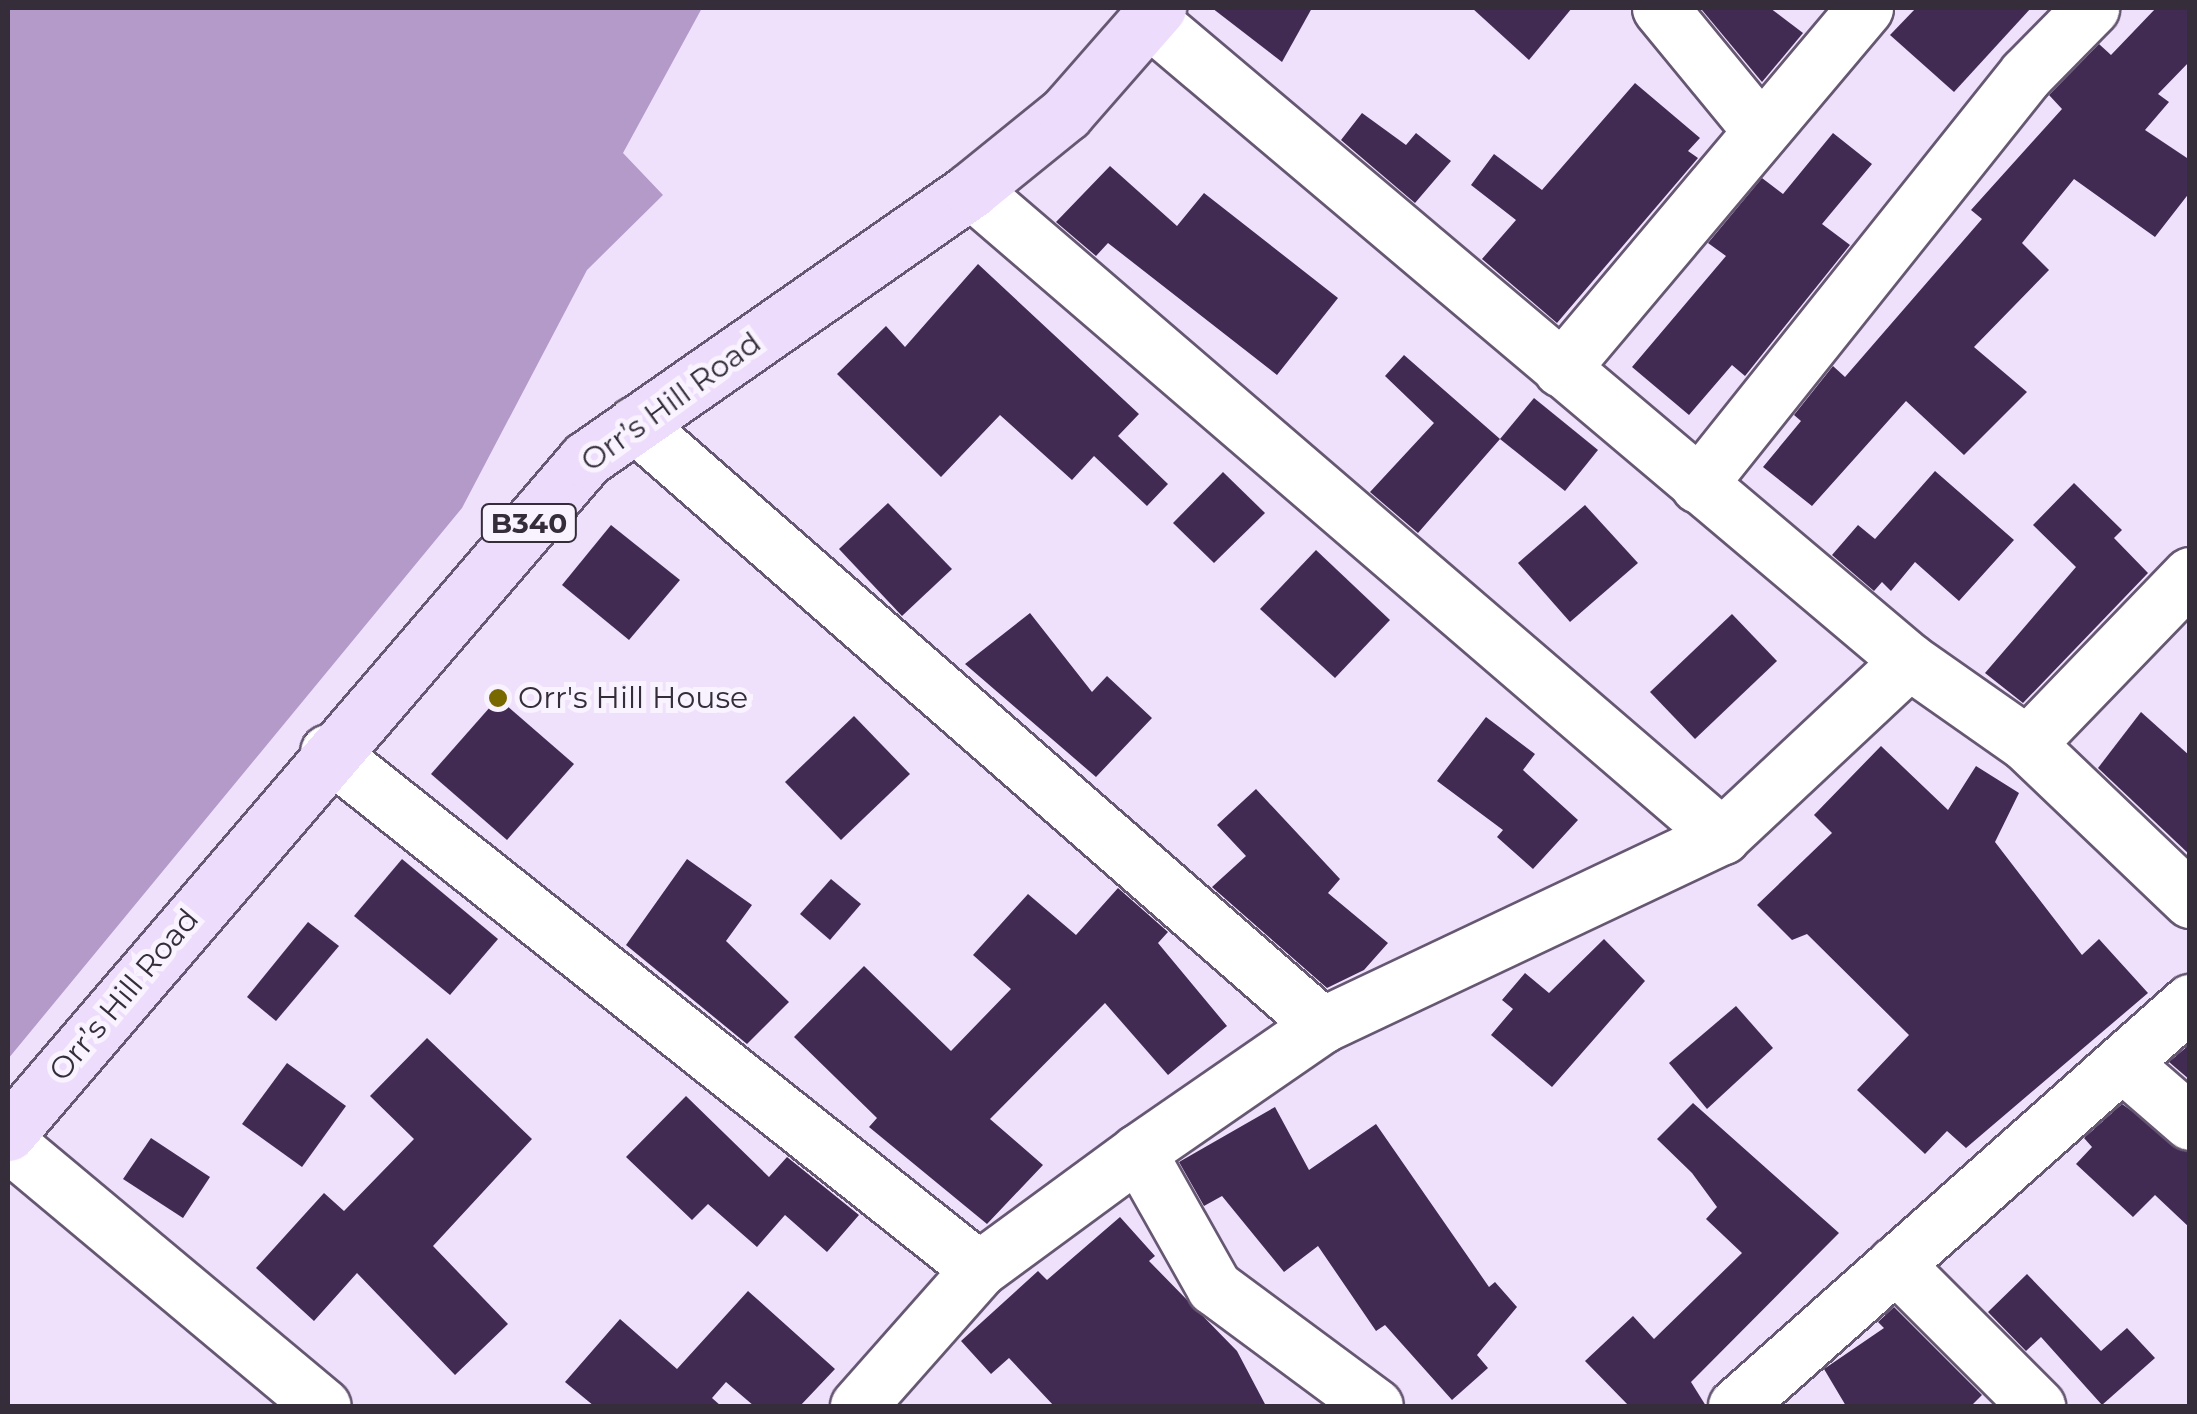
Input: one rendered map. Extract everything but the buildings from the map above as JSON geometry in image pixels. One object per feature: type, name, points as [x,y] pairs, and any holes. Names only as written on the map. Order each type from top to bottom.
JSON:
[{"type":"main road","name":"Orr’s Hill Road","points":[[8,1133],[328,752],[586,458],[971,190],[1066,113],[1154,14]]},
{"type":"street","points":[[1660,8],[1761,131]]},
{"type":"street","points":[[1561,369],[1865,8]]},
{"type":"street","points":[[1698,485],[2026,74],[2091,8]]},
{"type":"street","points":[[1154,14],[1698,485],[1909,661],[2027,744],[2190,900]]},
{"type":"street","points":[[971,190],[1722,836]]},
{"type":"street","points":[[635,424],[1322,1025]]},
{"type":"street","points":[[2027,744],[2190,575]]},
{"type":"street","points":[[858,1406],[979,1270],[1138,1152],[1322,1025],[1722,836],[1909,661]]},
{"type":"street","points":[[328,752],[979,1270]]},
{"type":"street","points":[[1736,1406],[2190,1002]]},
{"type":"street","points":[[2122,1063],[2190,1122]]},
{"type":"street","points":[[8,1142],[322,1406]]},
{"type":"street","points":[[1138,1152],[1214,1286],[1375,1406]]},
{"type":"street","points":[[1895,1264],[2036,1406]]},
{"type":"shaded area","points":[[8,8],[702,8],[623,153],[663,195],[587,270],[462,508],[8,1059]]},
{"type":"place","name":"Orr's Hill House","points":[[498,698]]}]
